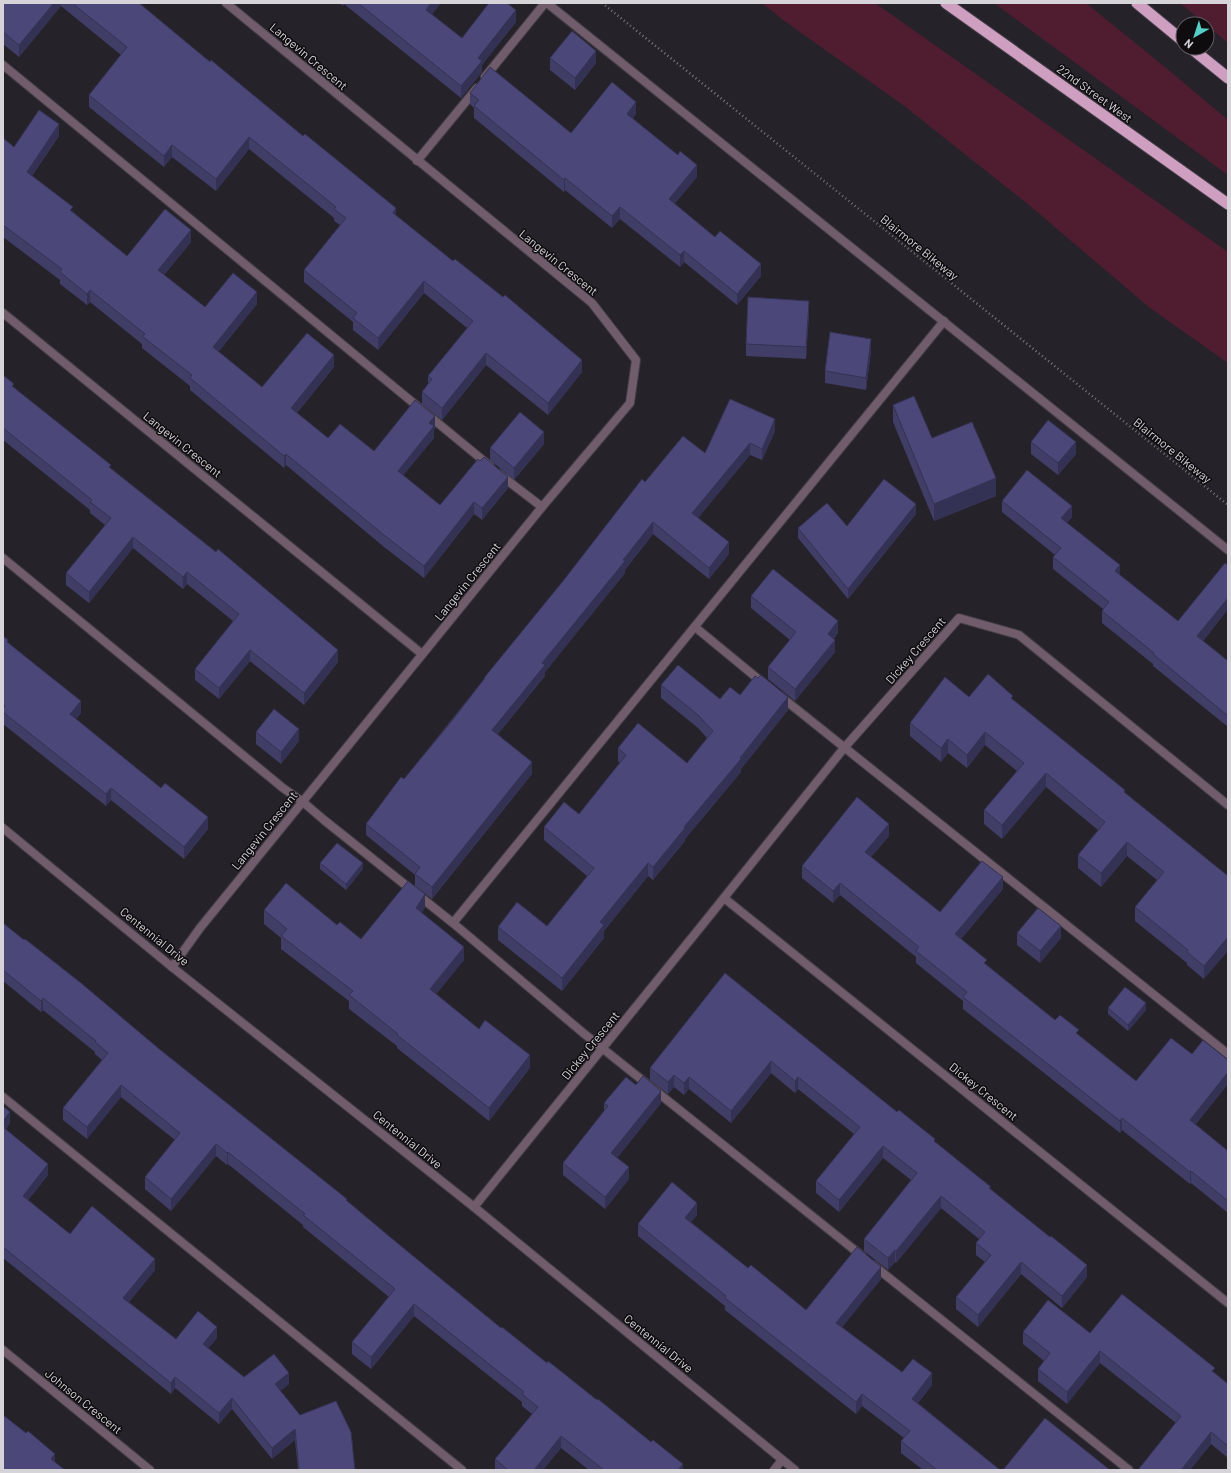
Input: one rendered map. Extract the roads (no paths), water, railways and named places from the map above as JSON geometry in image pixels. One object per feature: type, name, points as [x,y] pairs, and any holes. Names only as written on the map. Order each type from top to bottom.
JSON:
[{"type":"highway","name":"22nd Street West","points":[[946,3],[1228,204]]},
{"type":"highway","points":[[1137,3],[1175,34]]},
{"type":"highway","points":[[1201,56],[1228,78]]},
{"type":"street","name":"Langevin Crescent","points":[[172,966],[200,928],[422,654],[630,403],[636,360],[592,303],[226,3]]},
{"type":"street","points":[[417,161],[546,3],[1228,550]]},
{"type":"street","points":[[3,65],[523,494],[542,508]]},
{"type":"street","name":"Langevin Crescent","points":[[3,313],[422,654]]},
{"type":"street","points":[[452,923],[944,321]]},
{"type":"street","points":[[3,558],[282,788],[303,802],[603,1048],[1129,1470]]},
{"type":"street","name":"Dickey Crescent","points":[[474,1207],[844,748],[959,618],[1019,635],[1228,805]]},
{"type":"street","points":[[695,627],[844,748],[1228,1054]]},
{"type":"street","name":"Centennial Drive","points":[[3,828],[172,966],[474,1207],[795,1470]]},
{"type":"street","name":"Dickey Crescent","points":[[724,898],[1228,1303]]},
{"type":"street","points":[[3,1097],[462,1470]]},
{"type":"street","name":"Johnson Crescent","points":[[3,1350],[150,1470]]},
{"type":"street","points":[[774,1470],[782,1460]]}]
